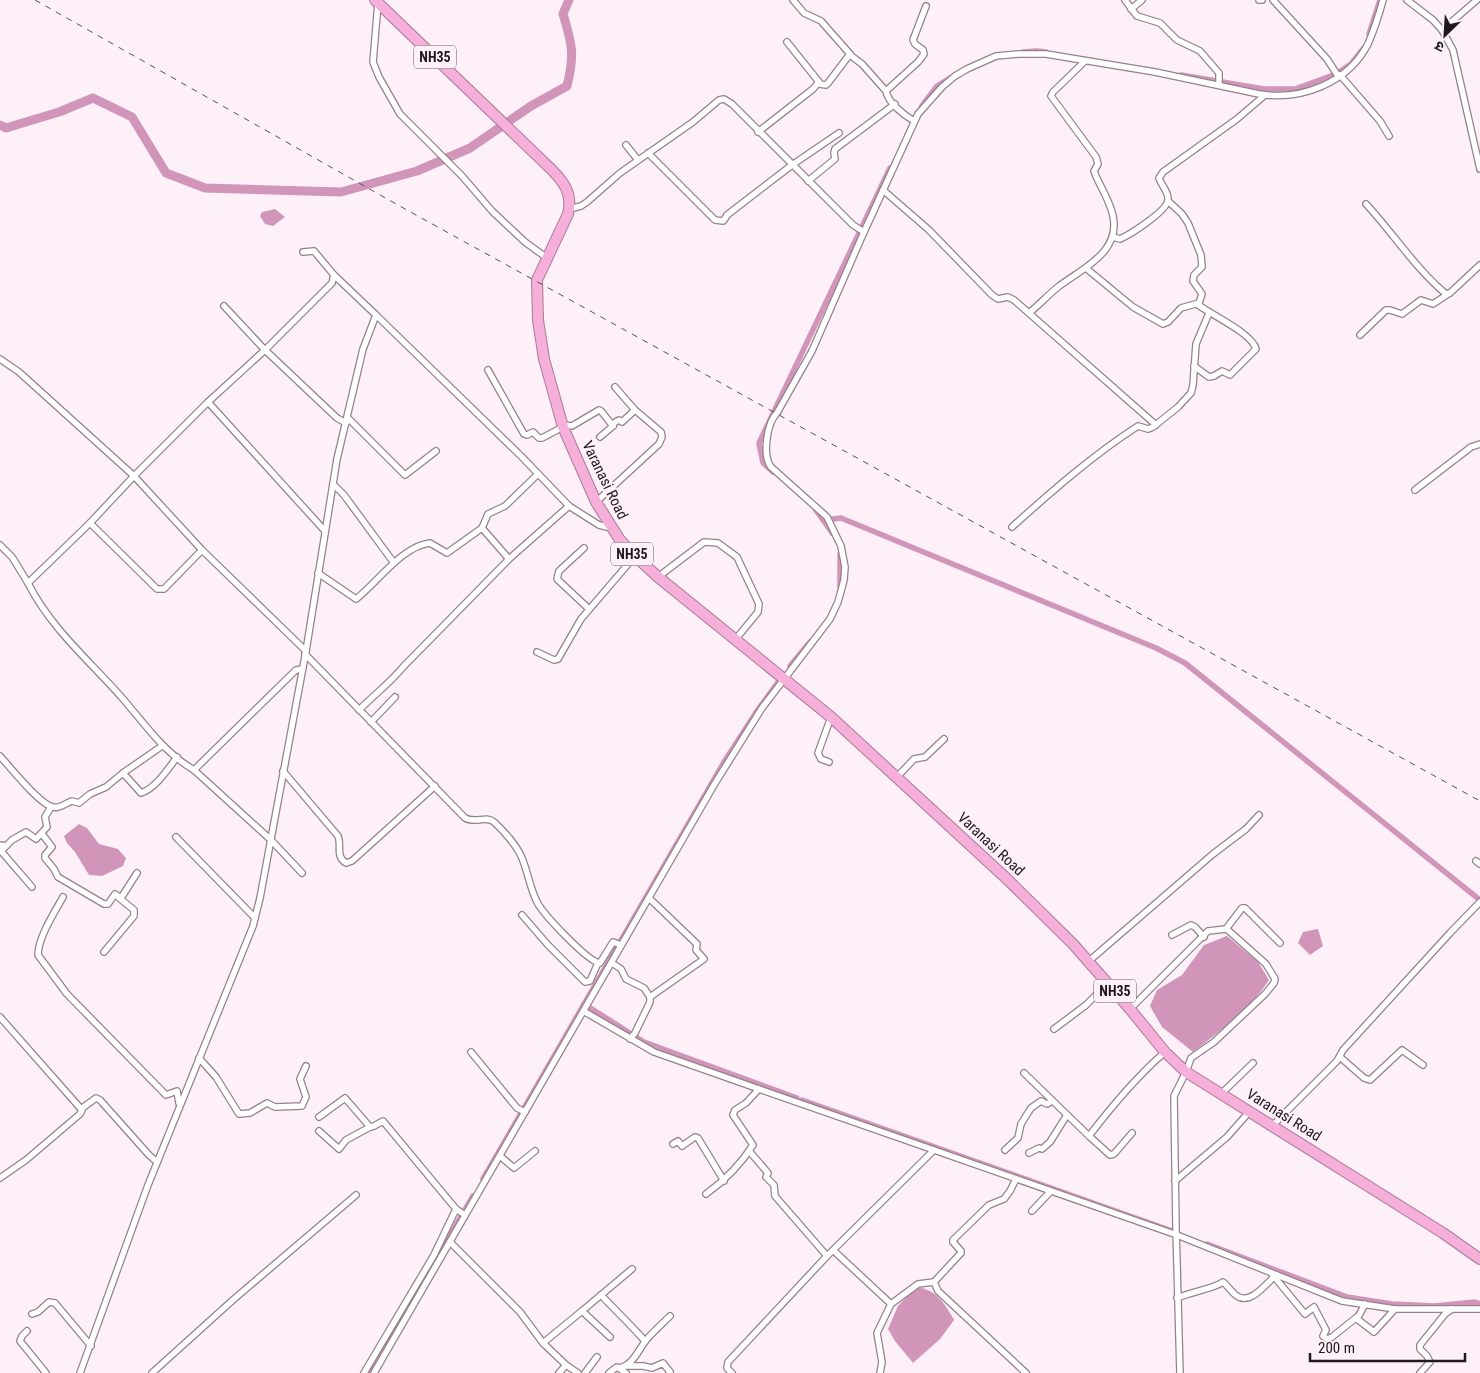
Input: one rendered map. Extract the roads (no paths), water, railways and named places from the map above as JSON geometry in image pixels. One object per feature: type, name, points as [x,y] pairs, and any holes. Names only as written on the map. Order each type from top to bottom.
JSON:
[{"type":"highway","name":"NH35","points":[[376,2],[564,183],[570,197],[569,209],[557,240],[547,258]]},
{"type":"highway","name":"Varanasi Road","points":[[547,258],[537,280],[536,296],[541,342],[562,426],[596,502],[611,528],[635,556],[658,577],[831,717],[1007,879],[1089,962],[1165,1052],[1186,1072],[1443,1233],[1480,1260]]},
{"type":"street","points":[[793,0],[804,13],[821,21],[850,55],[862,64],[886,91],[887,96],[894,104],[913,120]]},
{"type":"street","points":[[1125,0],[1139,18],[1157,21],[1177,40],[1200,51],[1216,68],[1219,82]]},
{"type":"street","points":[[1131,9],[1142,0]]},
{"type":"street","points":[[1273,0],[1380,121],[1389,136]]},
{"type":"street","points":[[374,1373],[450,1242],[464,1214],[500,1156],[612,963],[619,944],[649,898],[714,785],[781,677],[826,627],[838,602],[844,580],[844,563],[840,543],[828,519],[771,468],[767,458],[766,441],[772,419],[812,351],[860,230],[883,190],[913,120],[952,78],[966,69],[996,56],[1038,53],[1219,82],[1265,95],[1286,96],[1303,93],[1320,86],[1353,63],[1367,45],[1383,0]]},
{"type":"street","points":[[1406,0],[1426,14],[1442,30],[1456,58],[1480,170]]},
{"type":"street","points":[[1442,30],[1477,0]]},
{"type":"street","points":[[376,2],[374,66],[400,114],[462,176],[492,211],[524,242],[547,258]]},
{"type":"street","points":[[886,91],[918,62],[924,54],[923,50],[913,40],[926,6]]},
{"type":"street","points":[[787,42],[817,78],[819,84]]},
{"type":"street","points":[[758,132],[819,84],[826,85],[850,55]]},
{"type":"street","points":[[1029,313],[1058,287],[1087,269],[1099,258],[1113,237],[1115,230],[1114,217],[1108,199],[1094,171],[1098,164],[1096,157],[1051,96],[1052,92],[1085,61]]},
{"type":"street","points":[[1087,269],[1133,307],[1163,324],[1168,322],[1181,308],[1197,304],[1201,300],[1202,294],[1194,283],[1193,278],[1202,267],[1201,255],[1185,219],[1168,201],[1166,191],[1159,178],[1160,175],[1237,119],[1265,95]]},
{"type":"street","points":[[569,209],[581,206],[587,202],[615,176],[693,122],[721,99],[729,102],[792,166],[860,230]]},
{"type":"street","points":[[808,181],[835,159],[835,149],[894,104]]},
{"type":"street","points":[[648,153],[714,220],[723,221],[792,166],[839,133]]},
{"type":"street","points":[[626,145],[638,160]]},
{"type":"street","points":[[883,190],[928,230],[992,295],[998,299],[1011,298],[1156,425]]},
{"type":"street","points":[[1113,237],[1120,239],[1128,235],[1156,214],[1168,201]]},
{"type":"street","points":[[1366,204],[1396,241],[1448,294]]},
{"type":"street","points":[[303,252],[314,252],[334,275],[569,506],[599,525],[611,528]]},
{"type":"street","points":[[1360,335],[1386,310],[1399,314],[1404,313],[1421,300],[1433,304],[1448,294],[1480,264]]},
{"type":"street","points":[[28,583],[90,523],[208,402],[265,350],[332,283],[334,275]]},
{"type":"street","points":[[1194,366],[1209,377],[1222,371],[1230,375],[1256,349],[1253,343],[1242,334],[1197,304]]},
{"type":"street","points":[[224,306],[265,350],[337,418],[347,421],[405,475],[436,451]]},
{"type":"street","points":[[1012,527],[1066,479],[1132,429],[1138,426],[1148,429],[1156,425],[1178,407],[1191,393],[1194,385],[1196,344],[1209,313]]},
{"type":"street","points":[[80,1373],[158,1162],[255,918],[305,653],[333,484],[363,349],[376,315]]},
{"type":"street","points":[[0,359],[19,372],[134,476],[202,550],[469,820],[489,819],[494,822],[522,856],[528,879],[541,908],[582,952],[598,963]]},
{"type":"street","points":[[488,370],[524,434],[527,435],[533,432],[542,438],[562,426],[572,426],[599,410],[613,426]]},
{"type":"street","points":[[596,502],[661,440],[661,432],[635,410],[615,388]]},
{"type":"street","points":[[208,402],[325,531]]},
{"type":"street","points":[[600,436],[613,426],[614,423],[619,420],[622,422],[635,410]]},
{"type":"street","points":[[1415,490],[1471,447],[1480,444]]},
{"type":"street","points":[[318,573],[356,599],[394,562],[411,550],[426,543],[432,544],[447,553],[482,528],[488,514],[505,506],[538,474]]},
{"type":"street","points":[[333,484],[344,495],[394,562]]},
{"type":"street","points":[[360,710],[376,693],[395,678],[404,666],[509,559],[569,506]]},
{"type":"street","points":[[90,523],[157,589],[164,589],[202,550]]},
{"type":"street","points":[[482,528],[509,559]]},
{"type":"street","points":[[658,577],[704,542],[718,543],[737,557],[759,604],[759,609],[735,640]]},
{"type":"street","points":[[0,546],[12,557],[73,647],[124,700],[162,746],[194,770],[271,840],[302,874]]},
{"type":"street","points":[[584,548],[558,571],[557,579],[590,609]]},
{"type":"street","points":[[537,652],[554,660],[558,659],[581,619],[635,556]]},
{"type":"street","points":[[194,770],[296,670],[302,668]]},
{"type":"street","points":[[371,722],[395,697]]},
{"type":"street","points":[[829,762],[821,759],[818,753],[831,717]]},
{"type":"street","points":[[896,778],[914,759],[924,757],[944,739]]},
{"type":"street","points":[[0,756],[27,788],[51,807],[58,808],[72,801],[79,803],[90,794],[106,787],[162,746]]},
{"type":"street","points":[[123,773],[142,793],[162,777],[177,757]]},
{"type":"street","points":[[283,771],[338,836],[340,842],[339,855],[346,862],[352,861],[434,786]]},
{"type":"street","points":[[32,887],[2,851],[3,846],[26,832],[36,839],[47,827],[45,817],[51,807]]},
{"type":"street","points":[[1089,962],[1213,854],[1246,830],[1259,815]]},
{"type":"street","points":[[42,834],[52,847],[45,855],[45,858],[61,879],[104,904],[108,904],[115,894]]},
{"type":"street","points":[[176,837],[255,918]]},
{"type":"street","points":[[115,894],[121,898],[137,873]]},
{"type":"street","points":[[104,952],[134,916],[134,910],[115,894]]},
{"type":"street","points":[[63,897],[53,914],[40,944],[38,956],[68,994],[166,1095],[177,1091],[180,1105]]},
{"type":"street","points":[[649,898],[697,944],[696,950],[704,959],[650,998]]},
{"type":"street","points":[[1272,1126],[1340,1057],[1343,1050],[1479,903]]},
{"type":"street","points":[[1130,1009],[1208,931],[1226,929],[1242,908],[1245,908],[1280,943]]},
{"type":"street","points":[[522,916],[585,982],[592,979],[598,963],[601,962],[611,943],[619,944]]},
{"type":"street","points":[[1172,936],[1191,925],[1204,937]]},
{"type":"street","points":[[1180,1373],[1174,1096],[1191,1058],[1214,1042],[1265,994],[1275,980],[1266,964],[1226,929]]},
{"type":"street","points":[[612,963],[621,969],[626,979],[644,988],[650,998],[650,1002],[633,1036]]},
{"type":"street","points":[[1054,1029],[1086,1005],[1108,983]]},
{"type":"street","points":[[586,1008],[633,1036],[654,1052],[1050,1192],[1176,1232],[1272,1274],[1342,1301],[1395,1308],[1480,1310]]},
{"type":"street","points":[[0,1017],[82,1109]]},
{"type":"street","points":[[1340,1057],[1364,1078],[1370,1080],[1402,1050],[1423,1065]]},
{"type":"street","points":[[471,1052],[517,1108],[524,1112]]},
{"type":"street","points":[[1089,1136],[1118,1099],[1146,1068],[1165,1052]]},
{"type":"street","points":[[199,1058],[216,1077],[238,1114],[250,1113],[267,1103],[275,1107],[302,1106],[306,1097],[300,1079],[306,1066]]},
{"type":"street","points":[[1221,1094],[1253,1063]]},
{"type":"street","points":[[1024,1073],[1110,1155],[1114,1154],[1132,1134]]},
{"type":"street","points":[[706,1194],[724,1181],[750,1152],[753,1145],[752,1142],[733,1115],[735,1110],[746,1103],[759,1088]]},
{"type":"street","points":[[0,1178],[26,1160],[96,1098],[100,1100],[148,1155],[158,1162]]},
{"type":"street","points":[[319,1117],[345,1098],[370,1127]]},
{"type":"street","points":[[1005,1150],[1018,1138],[1019,1126],[1031,1108],[1041,1101],[1046,1104],[1052,1101]]},
{"type":"street","points":[[1175,1181],[1227,1137],[1250,1111]]},
{"type":"street","points":[[1028,1154],[1039,1148],[1042,1149],[1050,1142],[1067,1115]]},
{"type":"street","points":[[319,1131],[339,1149],[346,1140],[383,1121],[456,1209],[464,1214]]},
{"type":"street","points":[[673,1144],[678,1141],[682,1146],[695,1137],[698,1138],[724,1181]]},
{"type":"street","points":[[732,1373],[728,1368],[728,1362],[827,1256],[934,1150]]},
{"type":"street","points":[[500,1156],[514,1168],[536,1151]]},
{"type":"street","points":[[750,1152],[768,1173],[766,1177],[774,1185],[775,1196],[827,1256]]},
{"type":"street","points":[[880,1373],[882,1362],[877,1333],[891,1304],[918,1284],[934,1282],[961,1251],[953,1242],[955,1238],[988,1205],[1004,1199],[1016,1179]]},
{"type":"street","points":[[1032,1211],[1050,1192]]},
{"type":"street","points":[[152,1373],[356,1195]]},
{"type":"street","points":[[364,1373],[434,1255],[456,1209]]},
{"type":"street","points":[[450,1242],[520,1312],[543,1343],[566,1365],[578,1373]]},
{"type":"street","points":[[834,1250],[891,1304]]},
{"type":"street","points":[[543,1343],[632,1269]]},
{"type":"street","points":[[1177,1298],[1189,1293],[1219,1286],[1223,1282],[1236,1296],[1243,1299],[1250,1298],[1272,1274]]},
{"type":"street","points":[[1272,1274],[1305,1314],[1314,1308],[1326,1330],[1323,1336],[1327,1339],[1357,1317],[1365,1304]]},
{"type":"street","points":[[934,1282],[938,1291],[1026,1373]]},
{"type":"street","points":[[601,1294],[645,1341]]},
{"type":"street","points":[[32,1314],[38,1312],[49,1302],[55,1303],[91,1346]]},
{"type":"street","points":[[1357,1317],[1374,1332],[1395,1308]]},
{"type":"street","points":[[1420,1373],[1430,1362],[1420,1349],[1420,1345],[1445,1314],[1452,1309]]},
{"type":"street","points":[[582,1311],[610,1336]]},
{"type":"street","points":[[627,1366],[641,1350],[645,1341],[670,1316]]},
{"type":"street","points":[[27,1331],[22,1336],[20,1342],[46,1373]]},
{"type":"street","points":[[585,1373],[597,1357]]},
{"type":"street","points":[[609,1373],[615,1367],[643,1366],[652,1368],[664,1363],[669,1373]]},
{"type":"street","points":[[559,1373],[566,1365]]},
{"type":"street","points":[[620,1368],[626,1373]]},
{"type":"waterway","points":[[0,125],[6,128],[59,112],[93,98],[132,117],[166,173],[205,188],[341,192],[417,171],[470,148],[531,106],[567,86],[572,57],[569,33],[563,14],[569,0]]},
{"type":"waterway","points":[[1369,34],[1380,0]]},
{"type":"waterway","points":[[1181,75],[1264,89],[1295,89],[1336,74],[1351,64],[1363,49]]},
{"type":"waterway","points":[[1023,52],[1046,52]]},
{"type":"waterway","points":[[922,106],[937,86],[950,78]]},
{"type":"waterway","points":[[773,472],[763,463],[759,443],[890,168]]},
{"type":"waterway","points":[[815,509],[833,534]]},
{"type":"waterway","points":[[825,520],[841,518],[1156,648],[1185,663],[1480,900]]},
{"type":"waterway","points":[[840,554],[840,587]]},
{"type":"waterway","points":[[790,666],[810,642]]},
{"type":"waterway","points":[[483,1179],[724,762],[779,681]]},
{"type":"waterway","points":[[584,1004],[644,1042],[797,1098]]},
{"type":"waterway","points":[[802,1100],[1175,1232]]},
{"type":"waterway","points":[[370,1373],[473,1196]]},
{"type":"waterway","points":[[1207,1244],[1347,1297],[1392,1304],[1435,1306],[1475,1302],[1480,1304]]},
{"type":"railway","points":[[35,0],[405,209],[1480,801]]}]
